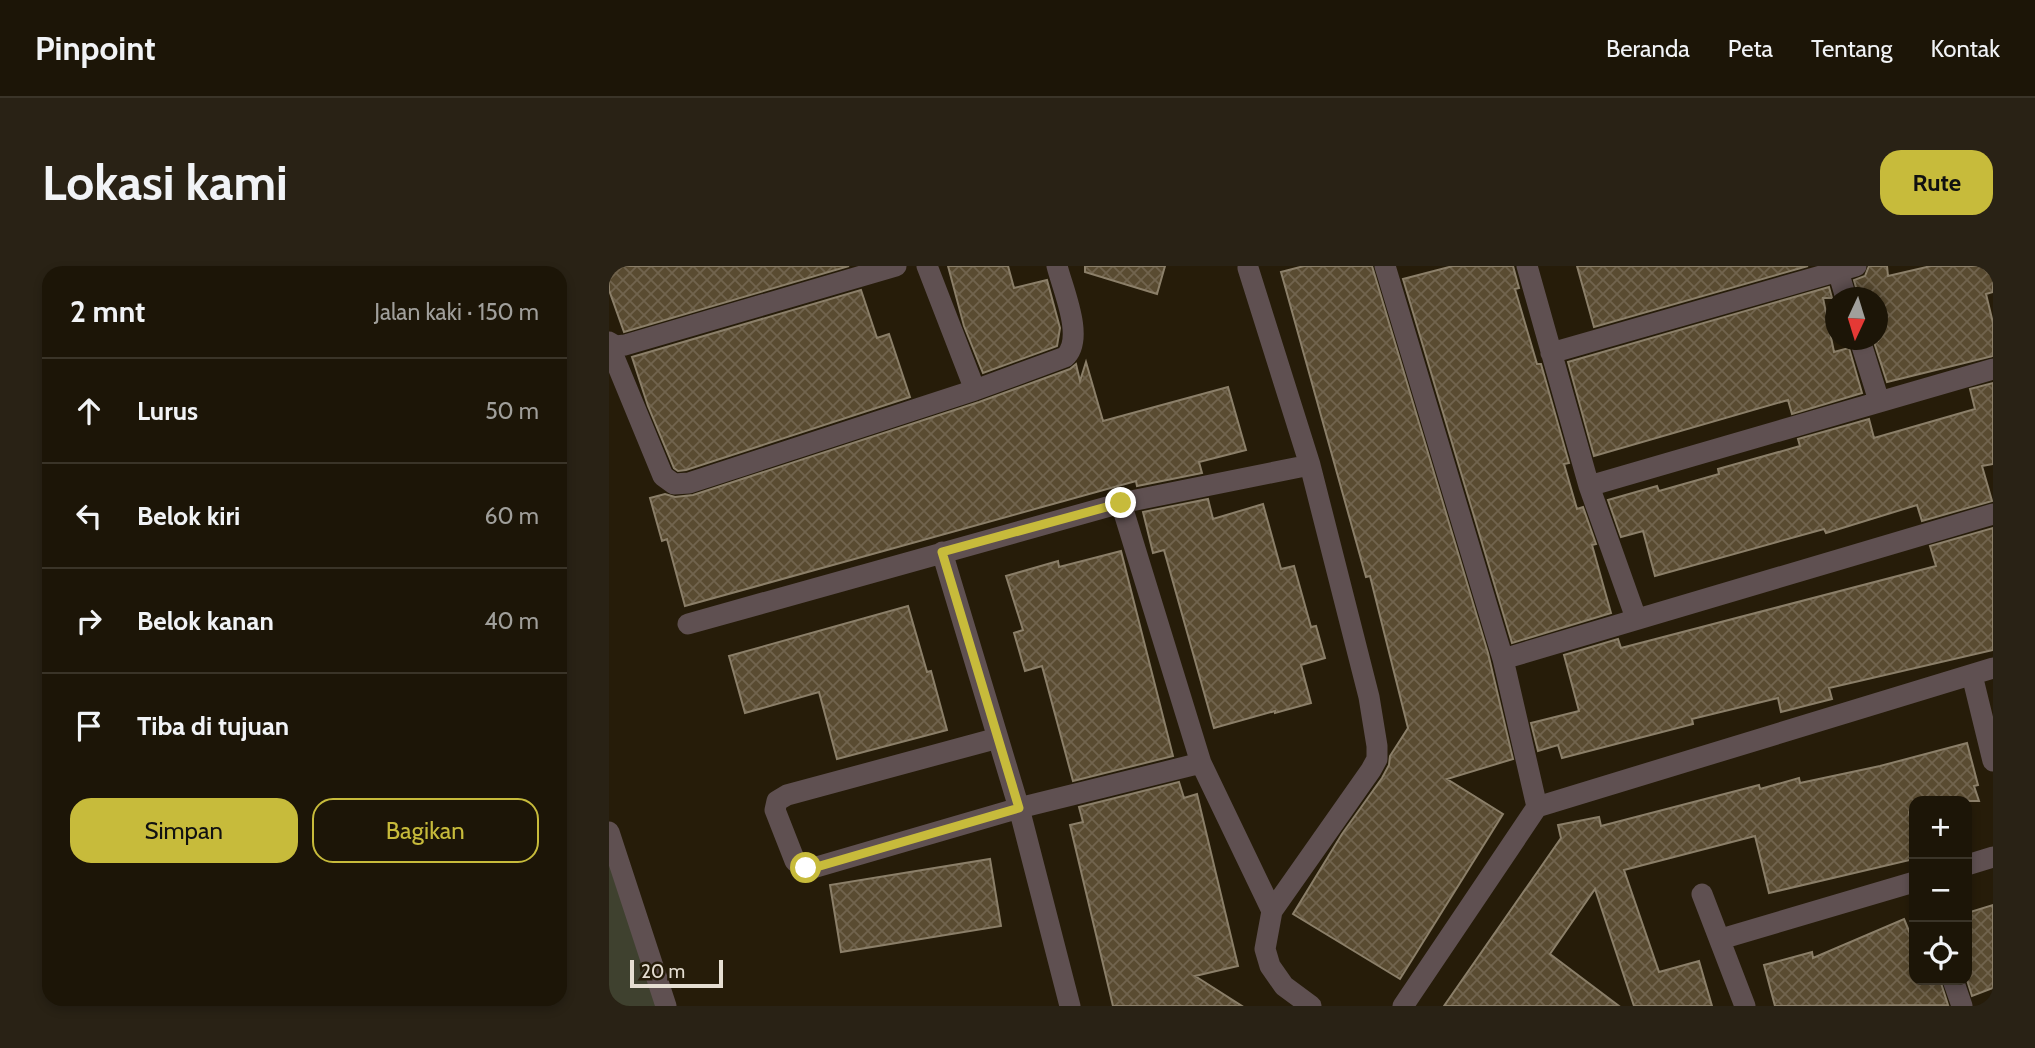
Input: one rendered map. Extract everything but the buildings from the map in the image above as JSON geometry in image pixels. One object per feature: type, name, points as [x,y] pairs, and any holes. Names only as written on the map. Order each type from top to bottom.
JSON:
[{"type":"street","points":[[609,343],[616,346],[625,345],[896,266]]},
{"type":"street","points":[[927,266],[975,390]]},
{"type":"street","points":[[609,343],[663,476],[674,484],[689,483],[1057,361],[1071,352],[1074,331],[1057,266]]},
{"type":"street","points":[[1385,266],[1503,659],[1537,807]]},
{"type":"street","points":[[1527,266],[1589,486],[1636,618]]},
{"type":"street","points":[[1248,268],[1310,465],[1369,697],[1377,741],[1377,757],[1366,778],[1272,911],[1265,948],[1270,966],[1285,986],[1311,1006]]},
{"type":"street","points":[[1551,353],[1847,269],[1846,287]]},
{"type":"street","points":[[1863,350],[1879,401]]},
{"type":"street","points":[[1589,486],[1993,369]]},
{"type":"street","points":[[688,624],[1121,503],[1310,465]]},
{"type":"street","points":[[1121,503],[1201,763],[1272,911]]},
{"type":"street","points":[[1503,659],[1993,514]]},
{"type":"street","points":[[942,552],[1019,808],[1070,1006]]},
{"type":"street","points":[[1403,1006],[1537,807],[1993,668]]},
{"type":"street","points":[[1972,675],[1993,761]]},
{"type":"street","points":[[998,738],[787,795],[777,801],[775,810],[795,860],[800,866],[810,868],[1019,808],[1201,763]]},
{"type":"street","points":[[609,832],[666,1006]]},
{"type":"street","points":[[1972,863],[1993,856]]},
{"type":"street","points":[[1721,939],[1909,883]]},
{"type":"street","points":[[1702,894],[1745,1006]]},
{"type":"street","points":[[1955,985],[1962,1006]]},
{"type":"green space","points":[[609,847],[661,1006],[609,1006]]},
{"type":"route","points":[[806,868],[1019,808],[942,552],[1121,503]]}]
